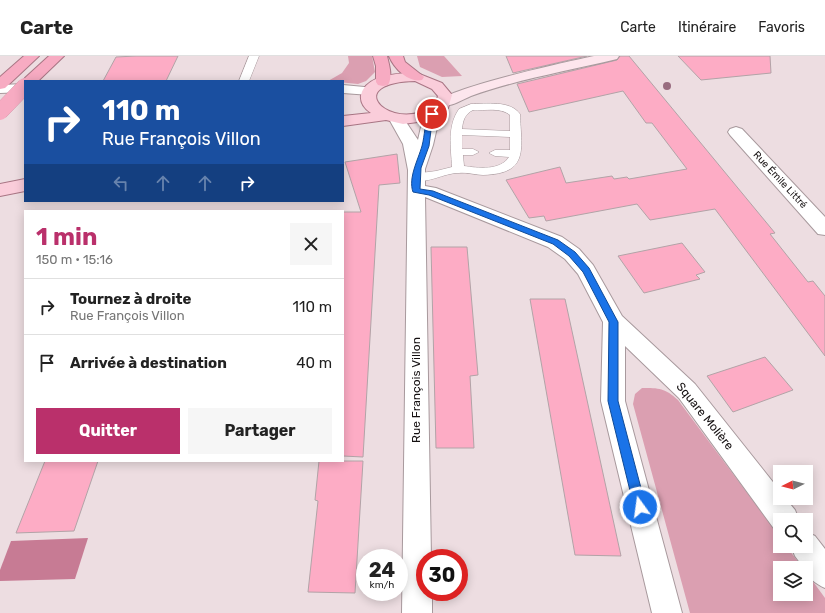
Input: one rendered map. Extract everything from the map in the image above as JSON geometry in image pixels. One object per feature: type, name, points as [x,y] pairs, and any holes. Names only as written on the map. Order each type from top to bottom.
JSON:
[{"type":"highway","points":[[2,84],[32,56]]},
{"type":"highway","points":[[31,80],[56,56]]},
{"type":"highway","points":[[380,56],[383,66],[383,82]]},
{"type":"highway","points":[[396,56],[399,64],[417,77]]},
{"type":"highway","points":[[0,112],[24,87]]},
{"type":"main road","points":[[445,102],[466,93],[542,72],[612,56]]},
{"type":"main road","points":[[344,111],[369,97],[383,82],[400,78],[417,77],[434,83],[459,84],[542,72]]},
{"type":"main road","points":[[344,121],[391,117],[412,119],[432,114],[443,107],[446,97],[444,91],[434,83]]},
{"type":"main road","points":[[369,97],[374,110],[391,117]]},
{"type":"main road","points":[[0,190],[24,185]]},
{"type":"street","points":[[2,84],[24,83]]},
{"type":"street","points":[[344,89],[369,97]]},
{"type":"street","name":"Rue François Villon","points":[[417,179],[432,114]]},
{"type":"street","name":"Rue François Villon","points":[[391,117],[409,137],[417,179],[417,613]]},
{"type":"street","name":"Rue Émile Littré","points":[[736,132],[825,229]]},
{"type":"street","name":"Square Molière","points":[[417,179],[430,192],[555,242],[572,254],[586,270],[614,322],[687,391],[780,513]]},
{"type":"street","name":"Square Molière","points":[[614,322],[613,401],[667,613]]},
{"type":"street","points":[[810,553],[825,573]]},
{"type":"lane","points":[[244,80],[254,56]]},
{"type":"lane","points":[[417,179],[458,169],[472,171],[496,170],[511,163],[515,160],[516,135],[512,110],[504,108],[466,108],[458,133],[458,169]]},
{"type":"lane","points":[[458,133],[516,135]]},
{"type":"lane","points":[[458,133],[516,135]]},
{"type":"lane","points":[[458,133],[473,152]]},
{"type":"lane","points":[[495,153],[516,135]]},
{"type":"shaded area","points":[[348,56],[372,56],[375,72],[366,81],[358,84],[344,83],[344,80],[330,80],[342,73],[349,63]]},
{"type":"shaded area","points":[[417,56],[444,56],[462,76],[442,77],[420,67]]},
{"type":"shaded area","points":[[642,388],[653,388],[665,391],[678,400],[773,528],[773,553],[791,553],[798,561],[773,561],[773,601],[813,601],[813,582],[825,598],[825,613],[690,613],[633,404],[635,394]]},
{"type":"shaded area","points":[[88,538],[75,579],[0,581],[0,570],[11,541]]},
{"type":"building","points":[[178,56],[166,80],[104,80],[116,57]]},
{"type":"building","points":[[506,56],[587,56],[513,73]]},
{"type":"building","points":[[620,56],[629,56],[775,233],[770,234],[808,282],[813,281],[825,296],[825,356],[715,209],[650,220],[637,204],[546,221],[544,216],[529,218],[506,180],[560,167],[566,183],[612,176],[614,179],[627,177],[629,179],[687,169],[652,123],[646,123],[623,91],[529,112],[517,84],[617,60]]},
{"type":"building","points":[[678,56],[770,56],[771,73],[701,80]]},
{"type":"building","points":[[397,154],[400,183],[379,185],[363,457],[344,456],[344,212],[361,212],[345,162]]},
{"type":"building","points":[[682,243],[705,272],[696,275],[700,279],[644,293],[618,256]]},
{"type":"building","points":[[431,247],[467,247],[478,375],[470,376],[474,448],[436,448]]},
{"type":"building","points":[[530,299],[565,299],[621,556],[575,555]]},
{"type":"building","points":[[765,357],[793,390],[733,412],[707,376]]},
{"type":"building","points":[[363,461],[358,549],[356,549],[355,593],[308,592],[318,501],[315,500],[319,462]]},
{"type":"building","points":[[45,462],[98,462],[74,531],[16,533]]},
{"type":"route","points":[[432,114],[427,131],[425,146],[417,168],[416,190],[430,192],[555,242],[572,254],[586,270],[614,322],[613,401],[640,507]]}]
